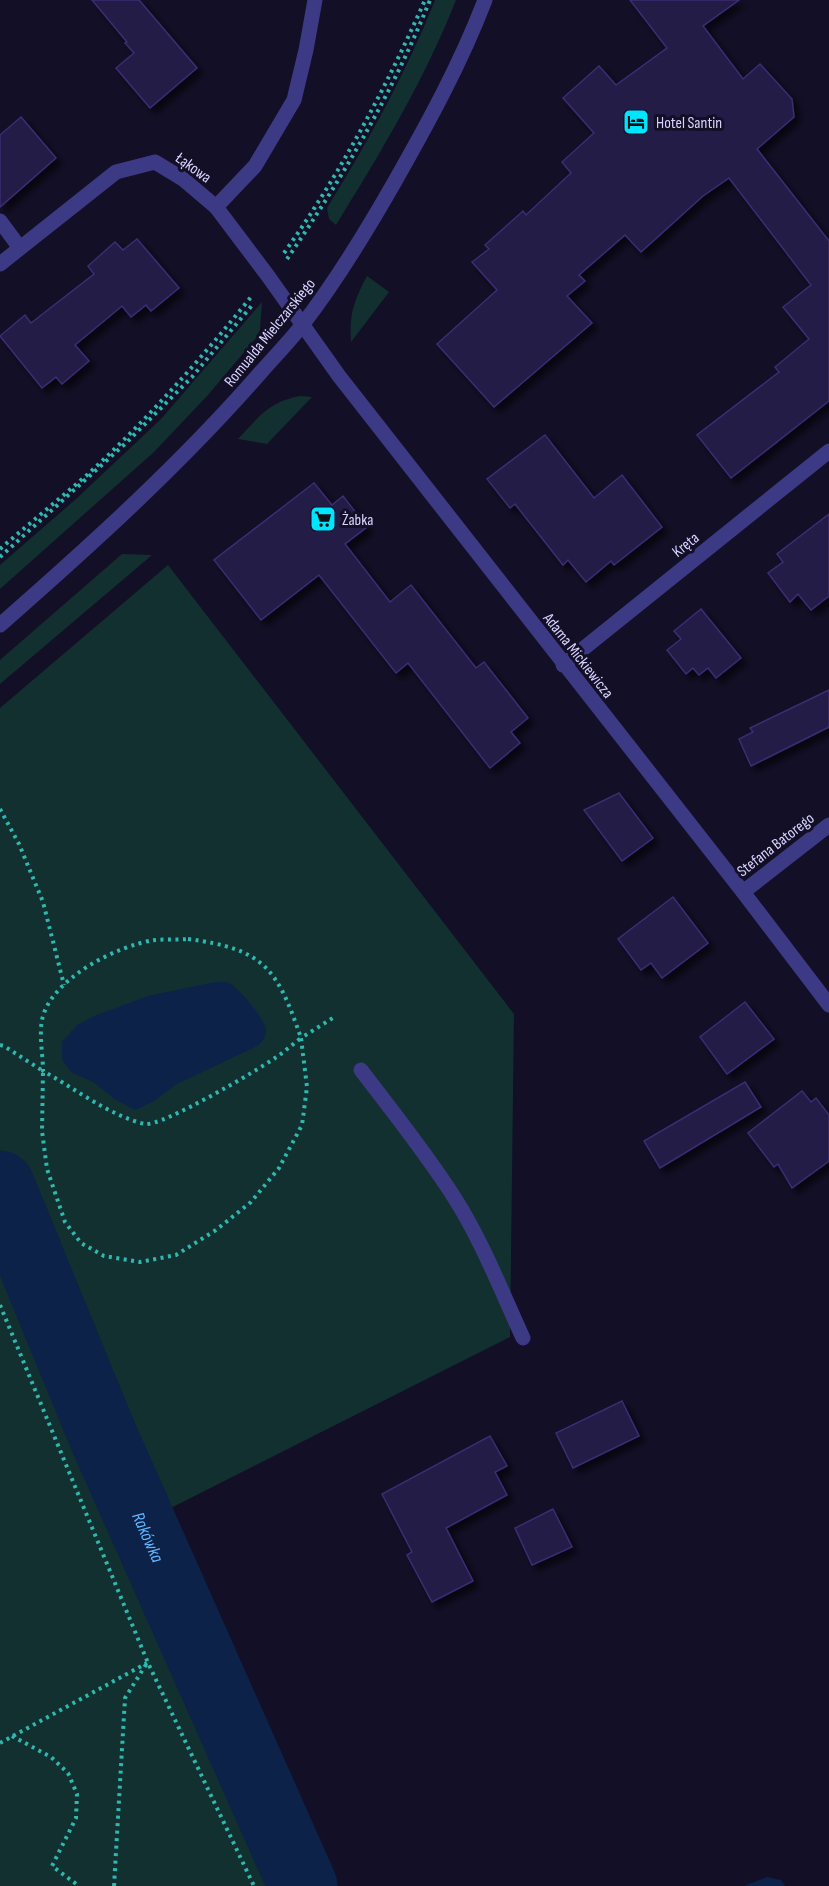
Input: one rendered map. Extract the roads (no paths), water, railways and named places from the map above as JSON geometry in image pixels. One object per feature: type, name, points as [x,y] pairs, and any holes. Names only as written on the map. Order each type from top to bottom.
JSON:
[{"type":"street","points":[[216,207],[255,166],[294,100],[315,0]]},
{"type":"street","name":"Romualda Mielczarskiego","points":[[0,625],[80,555],[180,460],[242,395],[302,325],[355,250],[427,126],[451,80],[485,0]]},
{"type":"street","name":"Łąkowa","points":[[0,264],[116,171],[155,162],[183,179],[216,207],[302,325]]},
{"type":"street","points":[[0,221],[20,248]]},
{"type":"street","name":"Adama Mickiewicza","points":[[302,325],[339,376],[829,1005]]},
{"type":"street","name":"Kręta","points":[[563,665],[829,451]]},
{"type":"street","name":"Stefana Batorego","points":[[742,892],[829,825]]},
{"type":"street","points":[[361,1070],[454,1197],[483,1249],[523,1338]]},
{"type":"water","points":[[215,982],[229,983],[246,998],[258,1013],[265,1027],[264,1038],[259,1045],[177,1084],[154,1101],[135,1110],[116,1100],[93,1082],[71,1072],[62,1059],[62,1042],[77,1025],[94,1016],[148,996]]},
{"type":"water","points":[[767,1877],[781,1880],[785,1886],[744,1886]]},
{"type":"waterway","name":"Rakówka","points":[[0,1185],[103,1436],[303,1886]]},
{"type":"place","name":"Hotel Santin","points":[[636,122]]},
{"type":"place","name":"Żabka","points":[[323,519]]}]
